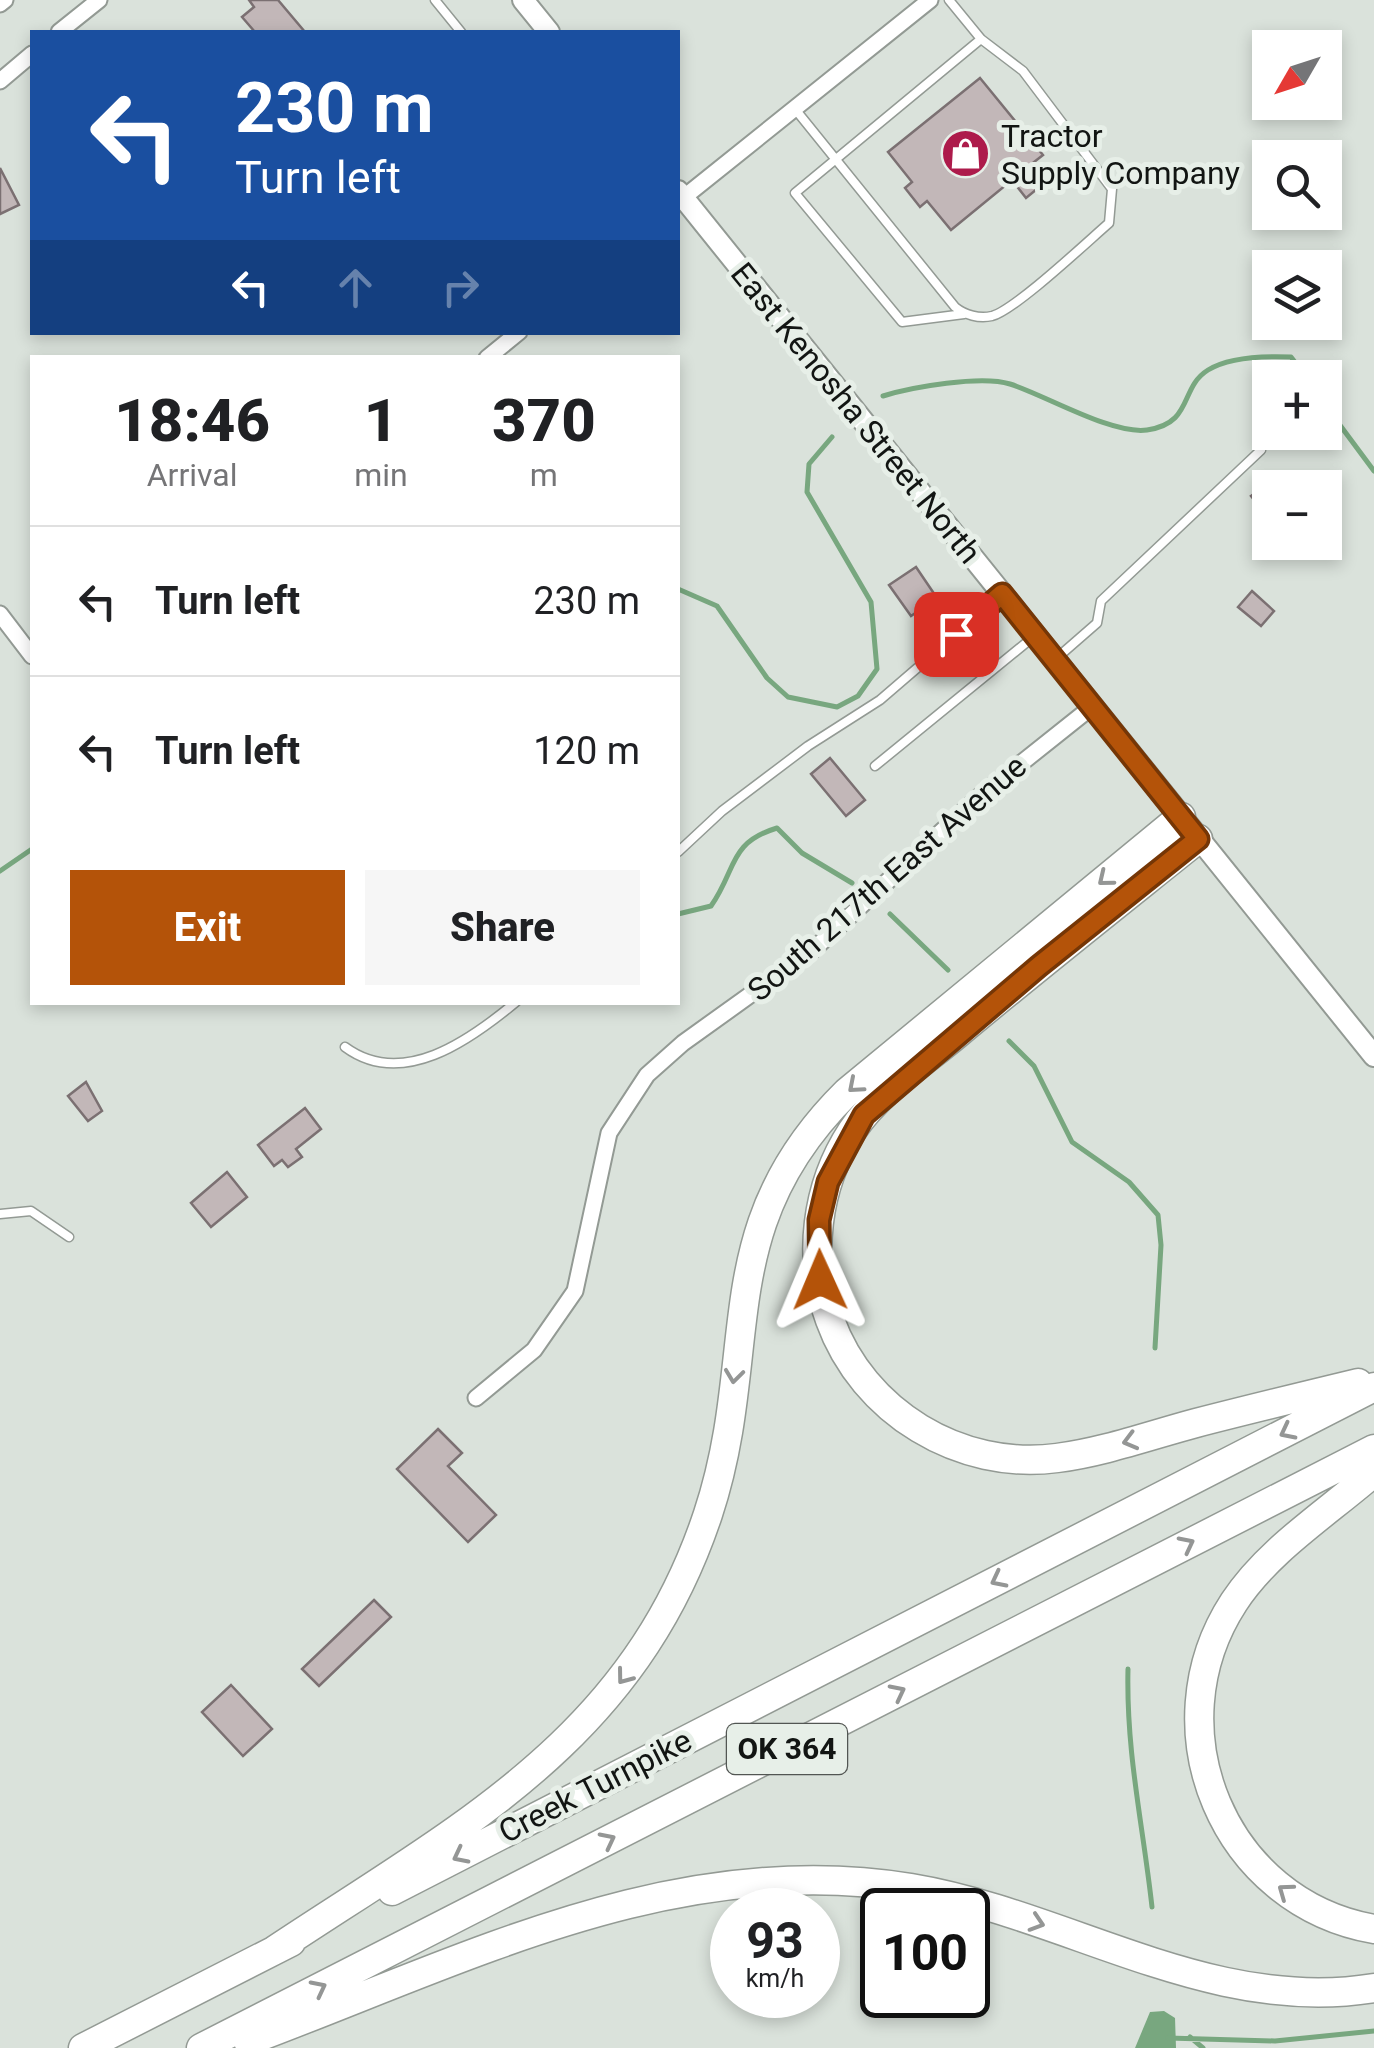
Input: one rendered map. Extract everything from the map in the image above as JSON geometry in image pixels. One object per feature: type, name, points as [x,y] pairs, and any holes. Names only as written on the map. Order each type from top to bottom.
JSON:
[{"type":"highway","points":[[1189,828],[1096,921],[881,1098],[852,1132],[828,1182],[819,1220],[820,1280],[834,1332],[864,1380],[892,1410],[927,1434],[969,1452],[1035,1460],[1085,1452],[1374,1379]]},
{"type":"highway","points":[[275,1950],[512,1792],[561,1750],[607,1699],[669,1606],[709,1512],[727,1436],[753,1246],[784,1169],[821,1118],[846,1092],[1189,828]]},
{"type":"highway","name":"Creek Turnpike","points":[[84,2048],[1374,1387]]},
{"type":"highway","name":"Creek Turnpike","points":[[201,2048],[1374,1449]]},
{"type":"highway","points":[[1374,1472],[1261,1568],[1234,1602],[1204,1666],[1198,1728],[1204,1770],[1216,1810],[1246,1856],[1305,1905],[1374,1929]]},
{"type":"highway","points":[[228,2048],[567,1919],[664,1894],[743,1881],[839,1880],[915,1889],[988,1907],[1230,1984],[1306,1992],[1374,1988]]},
{"type":"main road","points":[[522,0],[538,29]]},
{"type":"main road","name":"East Kenosha Street North","points":[[680,198],[1374,1056]]},
{"type":"street","points":[[61,30],[98,0]]},
{"type":"street","points":[[680,196],[930,0]]},
{"type":"street","points":[[0,81],[30,56]]},
{"type":"street","points":[[491,355],[515,335]]},
{"type":"street","points":[[0,614],[30,653]]},
{"type":"street","name":"South 217th East Avenue","points":[[476,1398],[534,1350],[575,1291],[609,1133],[647,1075],[683,1043],[802,959],[980,796],[1094,706]]},
{"type":"lane","points":[[434,0],[459,30]]},
{"type":"lane","points":[[950,0],[981,39],[1023,71],[1105,174],[1112,189],[1113,208],[1109,223],[993,316],[964,314],[902,322],[795,193],[981,39]]},
{"type":"lane","points":[[792,106],[964,314]]},
{"type":"lane","points":[[1055,660],[1097,623],[1101,601],[1261,450]]},
{"type":"lane","points":[[680,850],[722,811],[808,746],[880,700],[1002,594]]},
{"type":"lane","points":[[875,766],[1036,636]]},
{"type":"lane","points":[[345,1046],[373,1064],[404,1065],[470,1036],[512,1005]]},
{"type":"lane","points":[[0,1214],[31,1212],[69,1236]]},
{"type":"shaded area","points":[[1164,2011],[1175,2018],[1176,2048],[1135,2048],[1150,2012]]},
{"type":"building","points":[[249,0],[278,0],[303,30],[253,30],[242,17],[254,7]]},
{"type":"building","name":"Tractor Supply Company","points":[[980,78],[1043,155],[1029,166],[1043,184],[1026,198],[1012,180],[951,230],[927,201],[920,207],[905,188],[912,182],[888,152]]},
{"type":"building","points":[[0,168],[19,205],[0,214]]},
{"type":"building","points":[[916,567],[937,598],[911,616],[889,585]]},
{"type":"building","points":[[1252,591],[1274,611],[1261,626],[1238,607]]},
{"type":"building","points":[[830,758],[865,800],[846,816],[811,774]]},
{"type":"building","points":[[86,1082],[102,1111],[88,1121],[68,1096]]},
{"type":"building","points":[[305,1108],[321,1129],[296,1149],[302,1157],[288,1167],[282,1160],[274,1166],[258,1145]]},
{"type":"building","points":[[227,1172],[247,1197],[211,1227],[191,1203]]},
{"type":"building","points":[[438,1429],[462,1453],[448,1466],[496,1515],[468,1542],[397,1469]]},
{"type":"building","points":[[374,1600],[391,1617],[319,1686],[302,1669]]},
{"type":"building","points":[[231,1685],[272,1729],[243,1756],[202,1712]]},
{"type":"waterway","points":[[883,396],[946,383],[997,382],[1116,426],[1147,430],[1172,420],[1199,377],[1208,370],[1226,362],[1260,357],[1293,360]]},
{"type":"waterway","points":[[1342,428],[1374,471]]},
{"type":"waterway","points":[[680,590],[717,606],[767,678],[788,697],[837,707],[858,696],[877,669],[871,602],[807,492],[809,464],[832,437]]},
{"type":"waterway","points":[[680,914],[711,906],[741,850],[761,834],[777,828],[802,853],[852,883]]},
{"type":"waterway","points":[[0,871],[30,850]]},
{"type":"waterway","points":[[890,914],[948,970]]},
{"type":"waterway","points":[[1009,1041],[1034,1066],[1072,1142],[1129,1182],[1158,1215],[1161,1245],[1155,1348]]},
{"type":"waterway","points":[[1128,1669],[1132,1760],[1152,1907]]},
{"type":"waterway","points":[[1168,2038],[1275,2041],[1374,2031]]},
{"type":"waterway","points":[[1190,2037],[1203,2048]]},
{"type":"place","name":"Tractor Supply Company","points":[[966,154]]},
{"type":"route","points":[[820,1280],[822,1201],[842,1149],[864,1115],[1039,966],[1198,839],[1002,594],[956,634]]}]
